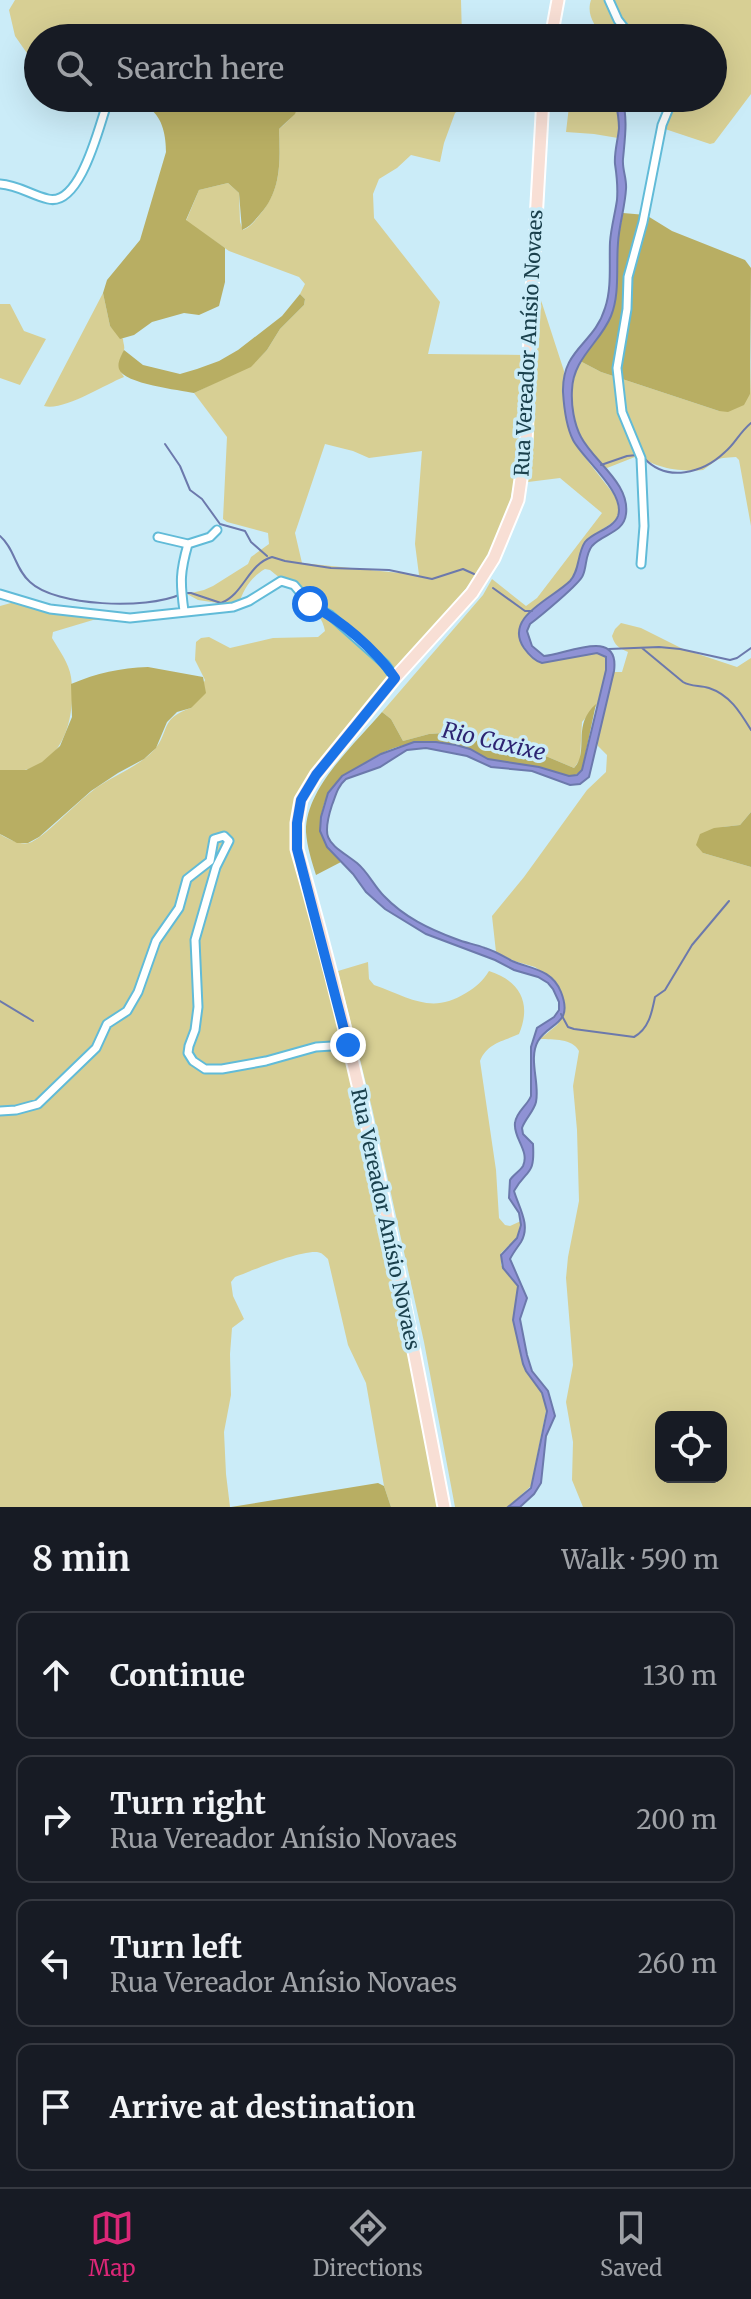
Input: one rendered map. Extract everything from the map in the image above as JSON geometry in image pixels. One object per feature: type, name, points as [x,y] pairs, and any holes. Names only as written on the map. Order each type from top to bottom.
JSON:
[{"type":"main road","points":[[554,24],[558,0]]},
{"type":"main road","name":"Rua Vereador Anísio Novaes","points":[[444,1507],[398,1265],[348,1045],[297,849],[297,823],[301,800],[316,775],[395,678],[472,593],[494,558],[518,500],[526,444],[542,112]]},
{"type":"street","points":[[609,0],[621,24]]},
{"type":"street","points":[[0,184],[23,188],[48,199],[62,197],[74,187],[90,155],[104,112]]},
{"type":"street","points":[[641,564],[644,526],[641,458],[622,412],[617,368],[627,309],[628,277],[667,112]]},
{"type":"street","points":[[158,537],[188,544],[210,537],[217,530]]},
{"type":"street","points":[[184,611],[181,565],[188,544]]},
{"type":"street","points":[[0,594],[50,609],[130,618],[158,617],[184,611],[233,607],[281,581],[294,585],[310,604],[330,615],[385,664],[395,678]]},
{"type":"street","points":[[0,1111],[38,1104],[96,1048],[107,1024],[127,1011],[138,992],[156,941],[179,908],[187,879],[210,861],[214,839],[224,836],[229,841],[216,867],[195,940],[198,1007],[188,1053],[205,1069],[222,1069],[316,1047],[348,1045]]},
{"type":"shaded area","points":[[15,0],[461,0],[462,24],[24,24],[24,49],[15,36],[9,10]]},
{"type":"shaded area","points":[[591,0],[751,0],[751,94],[714,143],[662,128],[671,112],[727,112],[727,24],[595,24]]},
{"type":"shaded area","points":[[153,112],[296,112],[279,129],[279,162],[273,194],[248,227],[242,230],[239,193],[228,183],[199,190],[186,220],[225,248],[225,282],[219,306],[199,315],[184,313],[152,322],[134,335],[120,339],[110,326],[103,293],[107,280],[140,240],[166,152],[158,117]]},
{"type":"shaded area","points":[[294,112],[456,112],[440,162],[411,155],[379,179],[373,194],[374,218],[440,302],[428,354],[525,355],[519,460],[507,515],[496,544],[470,584],[309,777],[292,843],[310,906],[322,969],[346,1043],[444,1507],[391,1507],[384,1486],[366,1383],[348,1345],[328,1259],[317,1252],[309,1252],[235,1277],[231,1282],[233,1296],[244,1319],[232,1328],[231,1395],[224,1432],[230,1507],[0,1507],[0,834],[22,843],[35,840],[98,786],[139,763],[153,751],[169,721],[191,708],[205,680],[195,660],[196,642],[201,638],[209,637],[230,648],[273,638],[318,637],[325,631],[311,605],[270,570],[265,569],[252,580],[238,606],[198,600],[187,594],[213,586],[248,564],[251,557],[269,544],[268,533],[223,519],[227,437],[194,393],[259,358],[280,329],[304,305],[305,299],[300,294],[305,284],[299,277],[229,251],[186,221],[199,190],[228,183],[239,193],[240,222],[243,230],[248,228],[272,196],[278,176],[279,129]],"holes":[[[325,444],[369,458],[422,451],[415,544],[419,575],[302,563],[295,533]]]},
{"type":"shaded area","points":[[568,112],[618,112],[618,138],[566,132]]},
{"type":"shaded area","points":[[623,213],[646,215],[672,231],[745,260],[751,268],[750,394],[744,405],[728,412],[719,411],[601,372],[580,361],[612,314]]},
{"type":"shaded area","points":[[537,288],[564,371],[567,421],[580,451],[618,502],[619,512],[615,521],[595,534],[570,581],[523,620],[519,631],[519,639],[533,659],[565,659],[597,653],[606,657],[597,705],[582,722],[580,759],[574,768],[548,757],[479,742],[458,732],[429,734],[403,741],[391,719],[382,712],[483,595],[492,579],[526,606],[537,598],[602,513],[560,478],[528,482]]},
{"type":"shaded area","points":[[103,293],[110,326],[123,339],[120,366],[124,377],[62,405],[44,406]]},
{"type":"shaded area","points":[[300,294],[305,299],[304,305],[280,329],[267,350],[251,367],[194,393],[131,379],[119,369],[124,350],[143,365],[180,374],[219,361],[282,316]]},
{"type":"shaded area","points":[[0,304],[10,304],[24,331],[46,339],[20,385],[0,378]]},
{"type":"shaded area","points":[[580,361],[601,372],[719,411],[750,394],[751,362],[751,526],[736,457],[720,459],[703,470],[653,464],[640,455],[607,468],[603,466],[586,446],[574,416],[572,381]]},
{"type":"shaded area","points":[[22,600],[109,619],[93,620],[53,632],[52,638],[71,677],[72,705],[65,733],[59,746],[39,765],[25,770],[0,770],[0,606]]},
{"type":"shaded area","points":[[621,623],[641,628],[683,649],[737,667],[751,658],[751,812],[740,825],[723,827],[703,853],[751,867],[751,1507],[583,1507],[572,1480],[573,1442],[566,1402],[573,1365],[566,1278],[579,1201],[573,1086],[579,1051],[567,1042],[540,1039],[562,1017],[561,990],[555,981],[535,967],[496,952],[492,916],[587,790],[606,772],[607,755],[597,742],[614,672],[622,672],[628,652],[614,642],[612,636]]},
{"type":"shaded area","points":[[148,667],[203,677],[206,693],[191,708],[177,712],[167,722],[156,748],[144,759],[91,791],[39,837],[28,843],[17,843],[0,834],[0,770],[26,770],[42,762],[60,746],[72,717],[71,684],[109,672]]},
{"type":"shaded area","points":[[596,704],[582,770],[574,776],[495,761],[468,748],[445,743],[422,742],[378,755],[343,777],[329,793],[321,816],[321,831],[326,844],[341,862],[316,875],[306,832],[314,799],[346,752],[382,712],[391,719],[403,741],[429,734],[458,732],[479,742],[548,757],[574,768],[581,754],[584,721]]},
{"type":"shaded area","points":[[751,812],[751,867],[703,853],[696,845],[700,834],[714,828],[740,825]]},
{"type":"shaded area","points":[[368,962],[369,979],[374,985],[420,1002],[442,1003],[453,999],[476,986],[489,971],[516,987],[523,1003],[523,1023],[519,1034],[491,1046],[480,1061],[496,1170],[499,1218],[510,1226],[521,1221],[517,1238],[501,1253],[501,1265],[518,1286],[513,1320],[523,1364],[547,1406],[531,1486],[508,1507],[455,1507],[424,1342],[338,971]]},
{"type":"shaded area","points":[[378,1483],[384,1486],[391,1507],[231,1507]]},
{"type":"water","points":[[617,112],[625,112],[623,163],[626,185],[619,236],[616,299],[606,326],[577,369],[572,396],[579,432],[617,483],[626,503],[626,514],[617,529],[592,546],[580,579],[530,624],[527,631],[532,646],[544,656],[601,646],[609,650],[614,658],[614,671],[589,777],[580,784],[570,785],[532,771],[491,767],[467,756],[426,748],[407,750],[380,767],[346,779],[336,794],[327,827],[327,834],[334,845],[361,867],[380,892],[400,910],[436,931],[547,974],[557,984],[564,1003],[562,1017],[543,1035],[535,1048],[536,1102],[522,1128],[523,1134],[533,1144],[533,1162],[514,1191],[525,1229],[510,1259],[527,1298],[520,1319],[527,1355],[532,1371],[548,1391],[555,1416],[546,1436],[541,1483],[520,1507],[508,1507],[531,1488],[547,1411],[542,1393],[523,1364],[513,1320],[518,1286],[503,1268],[501,1255],[517,1238],[521,1225],[519,1213],[509,1198],[510,1180],[525,1160],[515,1123],[531,1096],[531,1047],[537,1028],[554,1017],[559,1010],[559,1002],[548,983],[538,977],[426,934],[385,909],[327,847],[320,831],[321,817],[328,793],[342,776],[381,754],[414,742],[456,745],[488,759],[539,767],[569,776],[577,775],[582,770],[606,670],[606,657],[597,653],[542,663],[530,655],[519,637],[520,627],[532,610],[573,577],[585,542],[612,524],[618,516],[616,497],[573,440],[567,423],[563,392],[568,366],[594,331],[607,300],[610,242],[617,195],[615,160]]},
{"type":"waterway","points":[[644,458],[663,471],[696,470],[725,452],[751,423]]},
{"type":"waterway","points":[[165,444],[180,466],[190,490],[202,499],[220,524],[245,531],[251,542],[267,556]]},
{"type":"waterway","points":[[601,465],[637,455]]},
{"type":"waterway","points":[[0,536],[30,582],[60,597],[125,604],[179,595]]},
{"type":"waterway","points":[[184,593],[221,603],[235,593],[257,566],[272,557],[331,568],[389,570],[432,579],[463,569],[474,574]]},
{"type":"waterway","points":[[493,588],[525,611],[532,611]]},
{"type":"waterway","points":[[609,649],[659,647],[730,660],[751,648]]},
{"type":"waterway","points":[[642,648],[683,682],[723,695],[751,730]]},
{"type":"waterway","points":[[561,1014],[568,1027],[574,1029],[634,1037],[639,1034],[649,1020],[655,997],[665,990],[692,945],[729,901]]},
{"type":"waterway","points":[[0,1001],[33,1021]]},
{"type":"route","points":[[310,604],[330,615],[352,634],[385,664],[395,678],[316,775],[301,800],[297,823],[297,849],[348,1045]]},
{"type":"water label","name":"Rio Caxixe","points":[[494,741]]}]
